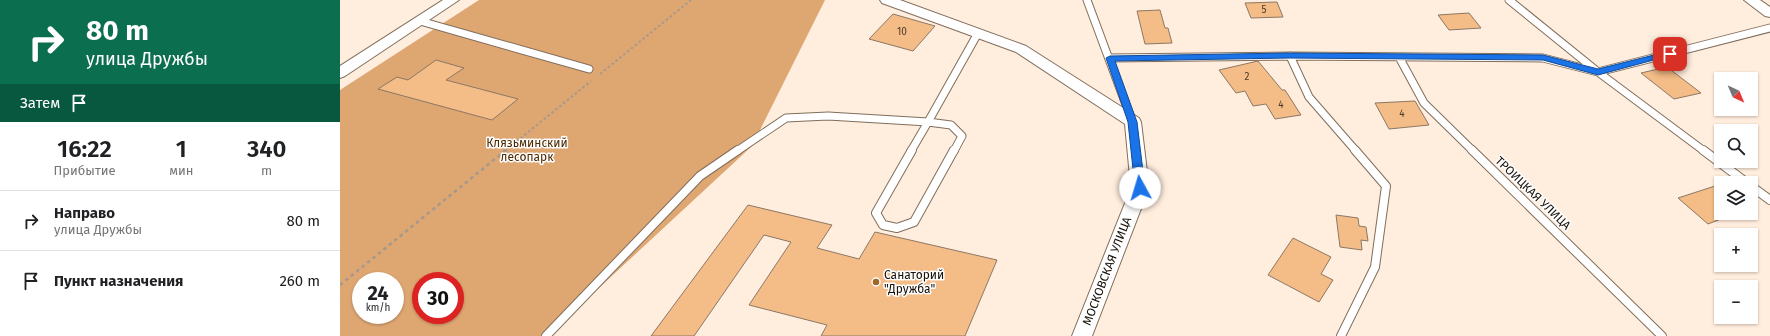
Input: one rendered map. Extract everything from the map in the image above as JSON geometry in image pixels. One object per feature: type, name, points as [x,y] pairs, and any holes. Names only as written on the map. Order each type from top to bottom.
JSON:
[{"type":"street","points":[[340,73],[452,0]]},
{"type":"street","points":[[888,0],[1021,49],[1133,122]]},
{"type":"street","points":[[1751,0],[1770,13]]},
{"type":"street","name":"МОСКОВСКАЯ УЛИЦА","points":[[1082,336],[1140,188],[1133,122]]},
{"type":"lane","name":"МОСКОВСКАЯ УЛИЦА","points":[[1087,0],[1133,122]]},
{"type":"lane","points":[[1509,0],[1598,72],[1738,176]]},
{"type":"lane","points":[[420,21],[589,69]]},
{"type":"lane","points":[[1110,58],[1290,56],[1543,58],[1598,72],[1770,28]]},
{"type":"lane","points":[[546,336],[700,176],[786,118],[828,116],[927,122],[951,125],[962,136],[914,222],[897,228],[883,225],[876,213],[927,122],[978,33]]},
{"type":"lane","points":[[1290,56],[1308,97],[1386,186],[1375,267],[1341,336]]},
{"type":"lane","name":"ТРОИЦКАЯ УЛИЦА","points":[[1399,57],[1424,103],[1662,336]]},
{"type":"lane","points":[[1758,191],[1770,200]]},
{"type":"path","points":[[599,75],[691,0]]},
{"type":"path","points":[[340,285],[593,80]]},
{"type":"green space","name":"Клязьминский лесопарк","points":[[479,0],[825,0],[752,146],[547,336],[340,336],[340,90]]},
{"type":"building","points":[[1277,2],[1283,17],[1251,18],[1245,3]]},
{"type":"building","points":[[1160,10],[1165,28],[1168,28],[1172,43],[1145,44],[1137,11]]},
{"type":"building","points":[[1469,13],[1481,28],[1449,30],[1438,15]]},
{"type":"building","points":[[893,14],[935,26],[913,51],[869,39]]},
{"type":"building","points":[[436,60],[464,68],[446,80],[518,99],[492,120],[378,89],[397,77],[408,80]]},
{"type":"building","points":[[1258,61],[1282,90],[1285,90],[1301,115],[1275,119],[1266,104],[1253,106],[1245,91],[1236,93],[1219,70]]},
{"type":"building","points":[[1667,67],[1701,93],[1674,99],[1641,73]]},
{"type":"building","points":[[1415,101],[1429,125],[1389,129],[1375,103]]},
{"type":"building","points":[[1714,186],[1714,220],[1718,220],[1708,224],[1678,198]]},
{"type":"building","name":"Санаторий \"Дружба\"","points":[[748,205],[832,225],[817,248],[859,259],[875,232],[997,260],[965,336],[821,336],[827,325],[749,305],[791,242],[764,235],[694,336],[651,336]]},
{"type":"building","points":[[1336,215],[1358,218],[1359,226],[1366,227],[1368,241],[1361,240],[1362,250],[1340,247]]},
{"type":"building","points":[[1293,238],[1331,257],[1321,274],[1333,280],[1319,302],[1268,275]]},
{"type":"place","name":"Санаторий \"Дружба\"","points":[[876,282]]},
{"type":"route","points":[[1140,188],[1133,122],[1110,58],[1290,56],[1543,58],[1598,72],[1670,54]]}]
